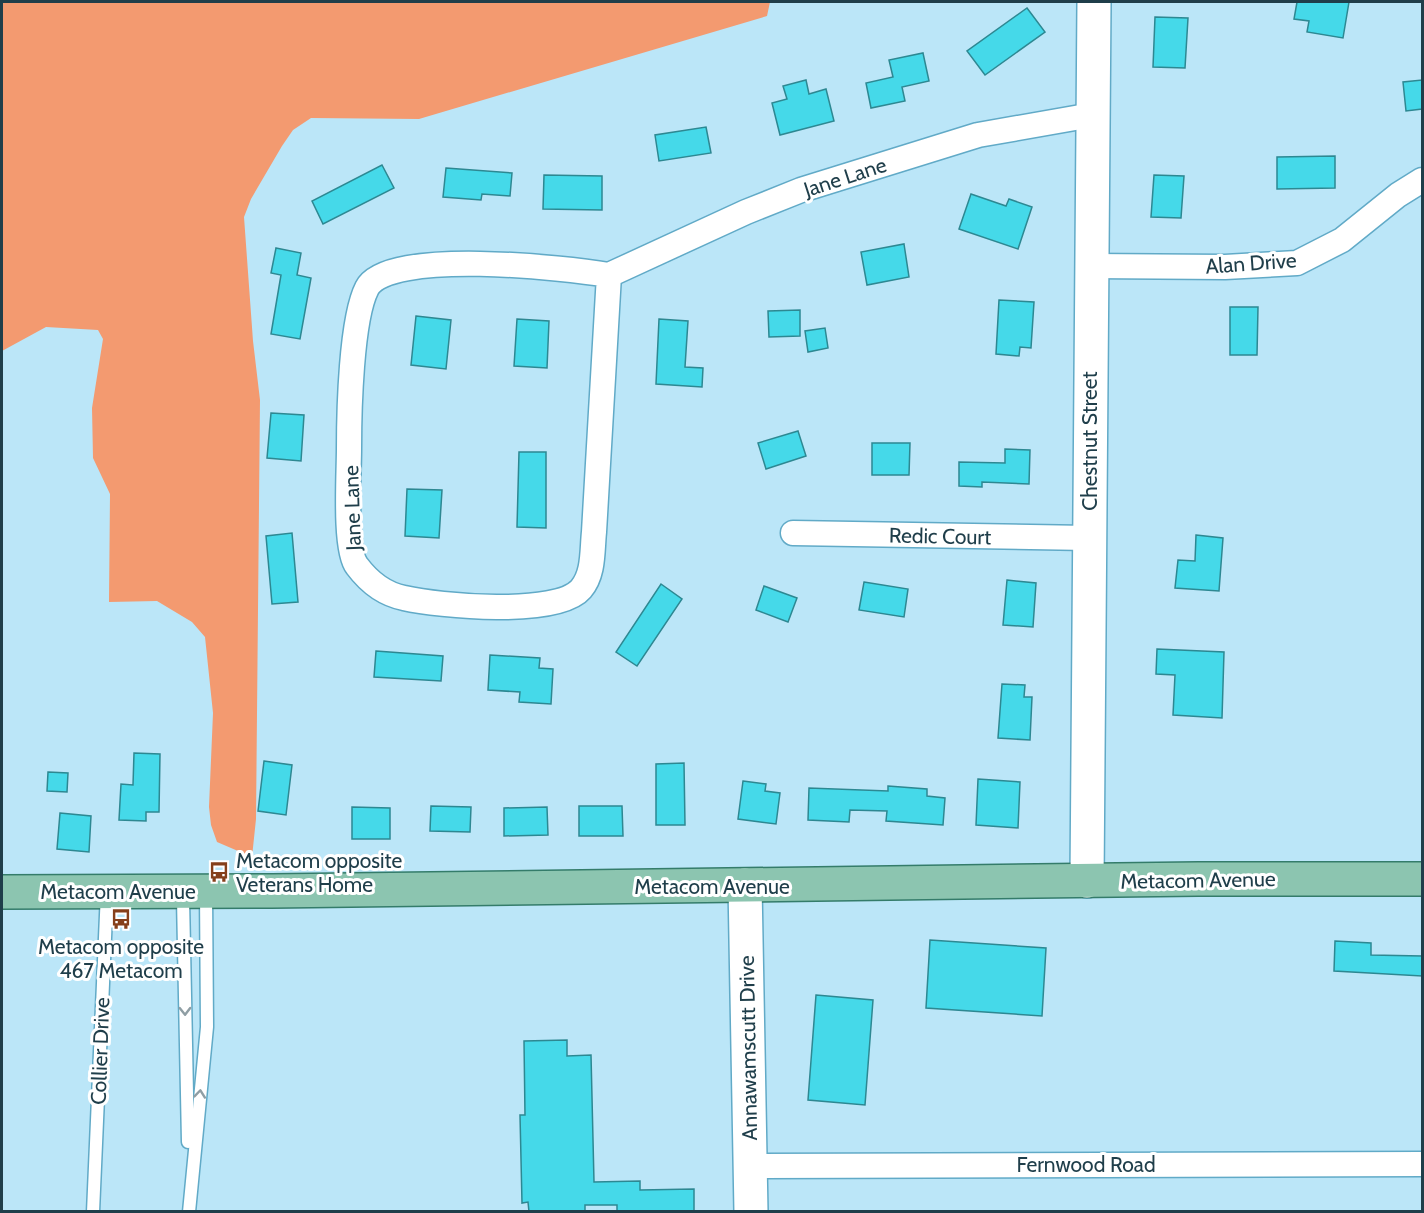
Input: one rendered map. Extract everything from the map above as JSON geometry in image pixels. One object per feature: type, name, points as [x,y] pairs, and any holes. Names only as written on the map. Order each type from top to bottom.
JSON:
[{"type":"main road","name":"Metacom Avenue","points":[[2,891],[1422,879]]},
{"type":"street","name":"Chestnut Street","points":[[1087,881],[1090,266],[1094,2]]},
{"type":"street","name":"Jane Lane","points":[[609,275],[594,532],[590,571],[582,589],[561,602],[509,607],[404,598],[378,588],[354,563],[350,542],[349,434],[357,321],[367,287],[378,275],[400,267],[436,264],[560,267],[609,275],[801,190],[978,135],[1092,115]]},
{"type":"street","name":"Alan Drive","points":[[1090,266],[1225,267],[1297,263],[1342,240],[1398,195],[1422,180]]},
{"type":"street","name":"Redic Court","points":[[793,533],[1088,538]]},
{"type":"street","name":"Annawamscutt Drive","points":[[745,885],[751,1212]]},
{"type":"street","name":"Fernwood Road","points":[[750,1166],[1422,1164]]},
{"type":"lane","points":[[190,1194],[183,899],[193,890]]},
{"type":"lane","points":[[189,1212],[207,1027],[193,890]]},
{"type":"lane","name":"Collier Drive","points":[[93,1212],[107,891]]},
{"type":"shaded area","points":[[2,2],[770,2],[767,16],[419,119],[311,118],[293,130],[282,146],[251,199],[244,217],[253,341],[260,400],[256,819],[252,857],[217,842],[211,825],[209,807],[213,713],[205,637],[192,622],[157,601],[109,602],[110,494],[93,458],[92,408],[103,339],[98,330],[46,327],[2,351]]},
{"type":"building","points":[[1297,2],[1349,2],[1343,38],[1307,32],[1309,21],[1294,19]]},
{"type":"building","points":[[1027,8],[1045,32],[985,75],[967,51]]},
{"type":"building","points":[[1155,17],[1188,18],[1185,68],[1153,67]]},
{"type":"building","points":[[923,53],[929,81],[902,87],[905,101],[871,108],[866,83],[893,77],[889,60]]},
{"type":"building","points":[[806,80],[809,94],[826,89],[834,121],[780,135],[772,103],[787,99],[783,86]]},
{"type":"building","points":[[1422,80],[1422,109],[1406,111],[1403,82]]},
{"type":"building","points":[[706,127],[711,153],[659,161],[655,135]]},
{"type":"building","points":[[1335,156],[1335,188],[1277,189],[1277,157]]},
{"type":"building","points":[[382,165],[394,188],[323,224],[312,201]]},
{"type":"building","points":[[446,168],[512,173],[510,196],[482,194],[481,200],[443,197]]},
{"type":"building","points":[[544,175],[602,176],[602,210],[543,209]]},
{"type":"building","points":[[1154,175],[1184,176],[1181,218],[1151,217]]},
{"type":"building","points":[[971,194],[1006,206],[1009,199],[1032,207],[1018,249],[959,229]]},
{"type":"building","points":[[904,244],[909,277],[867,285],[861,252]]},
{"type":"building","points":[[276,248],[301,253],[297,275],[311,278],[300,339],[271,334],[281,275],[271,273]]},
{"type":"building","points":[[999,300],[1034,302],[1031,348],[1020,347],[1019,356],[996,354]]},
{"type":"building","points":[[1230,307],[1258,307],[1257,355],[1230,355]]},
{"type":"building","points":[[800,310],[800,336],[769,337],[768,311]]},
{"type":"building","points":[[416,316],[451,320],[446,369],[411,365]]},
{"type":"building","points":[[517,319],[549,321],[547,368],[514,366]]},
{"type":"building","points":[[659,319],[688,321],[685,367],[703,368],[702,387],[656,384]]},
{"type":"building","points":[[825,328],[828,348],[808,352],[805,331]]},
{"type":"building","points":[[271,413],[304,415],[301,461],[267,458]]},
{"type":"building","points":[[798,431],[806,456],[766,469],[758,443]]},
{"type":"building","points":[[872,443],[910,443],[909,475],[872,475]]},
{"type":"building","points":[[1005,449],[1030,450],[1029,484],[982,482],[982,487],[959,486],[959,462],[1005,463]]},
{"type":"building","points":[[519,452],[546,452],[546,528],[517,527]]},
{"type":"building","points":[[407,489],[442,490],[439,538],[405,536]]},
{"type":"building","points":[[292,533],[298,602],[272,604],[266,536]]},
{"type":"building","points":[[1196,535],[1223,538],[1219,591],[1175,588],[1178,560],[1195,561]]},
{"type":"building","points":[[1007,580],[1036,583],[1033,627],[1003,625]]},
{"type":"building","points":[[864,582],[908,589],[904,617],[859,610]]},
{"type":"building","points":[[661,584],[682,599],[637,666],[616,652]]},
{"type":"building","points":[[764,586],[797,598],[788,622],[756,610]]},
{"type":"building","points":[[1157,649],[1224,652],[1222,718],[1173,715],[1175,675],[1156,674]]},
{"type":"building","points":[[376,651],[443,656],[441,681],[374,677]]},
{"type":"building","points":[[490,655],[540,658],[539,668],[553,669],[551,704],[519,702],[520,692],[488,690]]},
{"type":"building","points":[[1002,684],[1025,685],[1024,697],[1032,697],[1030,740],[998,738]]},
{"type":"building","points":[[134,753],[160,754],[159,812],[146,812],[146,821],[119,820],[121,784],[133,785]]},
{"type":"building","points":[[264,761],[292,765],[286,815],[258,811]]},
{"type":"building","points":[[684,763],[685,825],[656,825],[656,764]]},
{"type":"building","points":[[48,772],[68,773],[67,792],[47,791]]},
{"type":"building","points":[[978,779],[1020,782],[1018,828],[976,825]]},
{"type":"building","points":[[743,781],[766,784],[765,791],[780,793],[776,824],[738,819]]},
{"type":"building","points":[[888,786],[927,789],[927,796],[945,798],[943,825],[886,821],[887,811],[850,810],[849,822],[808,820],[809,788],[888,791]]},
{"type":"building","points":[[431,806],[471,807],[470,832],[430,831]]},
{"type":"building","points":[[579,806],[622,806],[623,836],[579,836]]},
{"type":"building","points":[[352,807],[390,808],[390,839],[352,839]]},
{"type":"building","points":[[547,807],[548,835],[504,836],[504,808]]},
{"type":"building","points":[[60,813],[91,816],[89,852],[57,849]]},
{"type":"building","points":[[930,940],[1046,948],[1042,1016],[926,1008]]},
{"type":"building","points":[[1335,941],[1371,943],[1371,955],[1422,956],[1422,976],[1334,971]]},
{"type":"building","points":[[816,995],[873,1000],[865,1105],[808,1100]]},
{"type":"building","points":[[567,1040],[567,1056],[591,1055],[594,1182],[640,1181],[640,1190],[694,1189],[694,1212],[617,1212],[617,1205],[585,1205],[585,1212],[529,1212],[528,1202],[522,1203],[520,1115],[525,1115],[524,1041]]},
{"type":"place","name":"Metacom opposite Veterans Home","points":[[219,872]]},
{"type":"place","name":"Metacom opposite 467 Metacom","points":[[121,919]]}]
